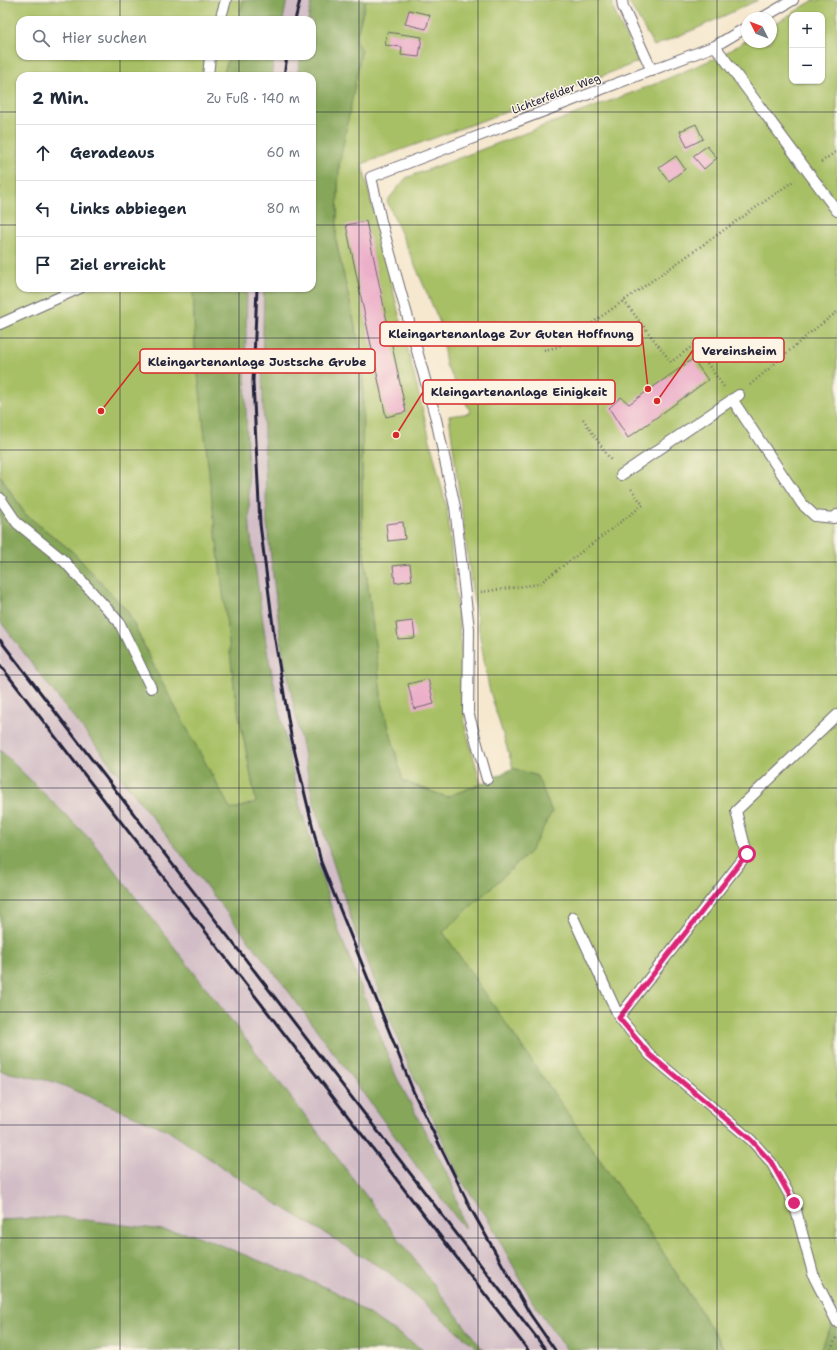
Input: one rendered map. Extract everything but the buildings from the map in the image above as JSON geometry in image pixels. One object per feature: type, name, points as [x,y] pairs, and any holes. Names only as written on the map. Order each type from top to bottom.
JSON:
[{"type":"lane","points":[[221,16],[226,0]]},
{"type":"lane","points":[[622,0],[623,7],[652,70]]},
{"type":"lane","points":[[772,12],[793,0]]},
{"type":"lane","name":"Lichterfelder Weg","points":[[465,594],[455,507],[436,419],[381,221],[371,177],[715,46],[741,31]]},
{"type":"lane","points":[[715,46],[837,211]]},
{"type":"lane","points":[[208,72],[210,60]]},
{"type":"lane","points":[[0,324],[71,292]]},
{"type":"lane","points":[[621,475],[736,397],[802,504],[815,516],[834,518],[837,515]]},
{"type":"lane","points":[[0,498],[17,523],[64,561],[119,622],[151,688]]},
{"type":"lane","points":[[465,594],[469,630],[468,712],[487,779]]},
{"type":"lane","points":[[619,1018],[747,854],[736,811],[837,715]]},
{"type":"lane","points":[[573,916],[619,1018],[650,1055],[751,1140],[771,1162],[794,1203],[814,1277],[837,1322]]},
{"type":"path","points":[[544,350],[558,347],[837,151]]},
{"type":"path","points":[[624,301],[671,362],[694,345],[736,397],[811,332],[837,312]]},
{"type":"path","points":[[465,594],[539,584],[643,505]]},
{"type":"path","points":[[830,1350],[837,1335]]},
{"type":"shaded area","points":[[287,0],[312,0],[309,16],[284,16]]},
{"type":"shaded area","points":[[274,60],[300,60],[298,72],[272,72]]},
{"type":"shaded area","points":[[247,292],[264,292],[262,370],[267,524],[281,643],[313,800],[355,931],[410,1069],[460,1179],[487,1217],[532,1301],[567,1350],[483,1350],[307,1118],[91,840],[0,750],[0,621],[42,677],[286,988],[418,1168],[464,1228],[451,1181],[396,1076],[339,932],[299,803],[267,650],[250,530],[245,379]]},
{"type":"shaded area","points":[[0,1071],[55,1082],[167,1130],[274,1202],[388,1272],[479,1350],[123,1350],[115,1348],[100,1350],[0,1350]]},
{"type":"green space","points":[[0,0],[243,0],[239,16],[16,16],[16,60],[228,60],[224,72],[16,72],[16,292],[193,292],[195,347],[235,694],[256,802],[231,811],[160,679],[128,612],[73,552],[25,514],[0,475]]},
{"type":"green space","points":[[243,0],[287,0],[284,16],[239,16]]},
{"type":"green space","points":[[312,0],[366,0],[355,42],[362,49],[339,166],[336,241],[363,361],[362,537],[382,702],[403,781],[446,797],[481,784],[513,768],[537,776],[552,812],[530,852],[443,932],[659,1246],[725,1350],[567,1350],[532,1301],[487,1217],[460,1179],[410,1069],[355,931],[313,800],[281,643],[267,524],[262,370],[264,292],[316,292],[316,72],[298,72],[300,60],[316,60],[316,16],[309,16]]},
{"type":"green space","points":[[366,0],[612,0],[614,11],[638,62],[520,107],[362,164],[447,509],[462,655],[465,726],[481,784],[446,797],[403,781],[382,702],[362,537],[363,361],[336,241],[339,166],[355,42]]},
{"type":"green space","points":[[630,0],[758,0],[700,27],[654,46],[630,4]]},
{"type":"green space","points":[[814,0],[837,0],[837,1317],[820,1350],[725,1350],[659,1246],[442,931],[530,852],[537,776],[513,768],[489,688],[473,597],[449,416],[471,413],[446,365],[440,323],[387,201],[406,178],[655,84],[722,55],[741,44],[741,48],[777,48],[777,22],[789,15],[789,84],[825,84],[825,12],[794,12]]},
{"type":"green space","points":[[228,60],[274,60],[272,72],[224,72]]},
{"type":"green space","points":[[193,292],[247,292],[245,379],[250,530],[267,650],[299,803],[339,932],[396,1076],[451,1181],[465,1229],[418,1168],[286,988],[42,677],[0,621],[0,475],[25,514],[73,552],[128,612],[160,679],[231,810],[256,802],[235,694],[195,347]]},
{"type":"green space","points":[[0,750],[91,840],[307,1118],[483,1350],[479,1350],[388,1272],[274,1202],[167,1130],[55,1082],[0,1071]]},
{"type":"green space","points":[[63,1217],[193,1234],[334,1291],[423,1350],[123,1350],[115,1348],[100,1350],[0,1350],[0,1220]]},
{"type":"green space","points":[[835,1319],[837,1319],[837,1350],[820,1350]]},
{"type":"railway","points":[[296,16],[300,0]]},
{"type":"railway","points":[[285,72],[286,60]]},
{"type":"railway","points":[[257,292],[253,382],[260,524],[274,634],[291,736],[321,862],[414,1093],[471,1209],[530,1314],[555,1350]]},
{"type":"railway","points":[[0,640],[546,1350]]},
{"type":"railway","points":[[0,665],[528,1350]]},
{"type":"place","name":"Kleingartenanlage Zur Guten Hoffnung","points":[[648,389]]},
{"type":"place","name":"Vereinsheim","points":[[657,401]]},
{"type":"place","name":"Kleingartenanlage Justsche Grube","points":[[101,411]]},
{"type":"place","name":"Kleingartenanlage Einigkeit","points":[[396,435]]},
{"type":"route","points":[[747,854],[619,1018],[650,1055],[751,1140],[771,1162],[794,1203]]}]
